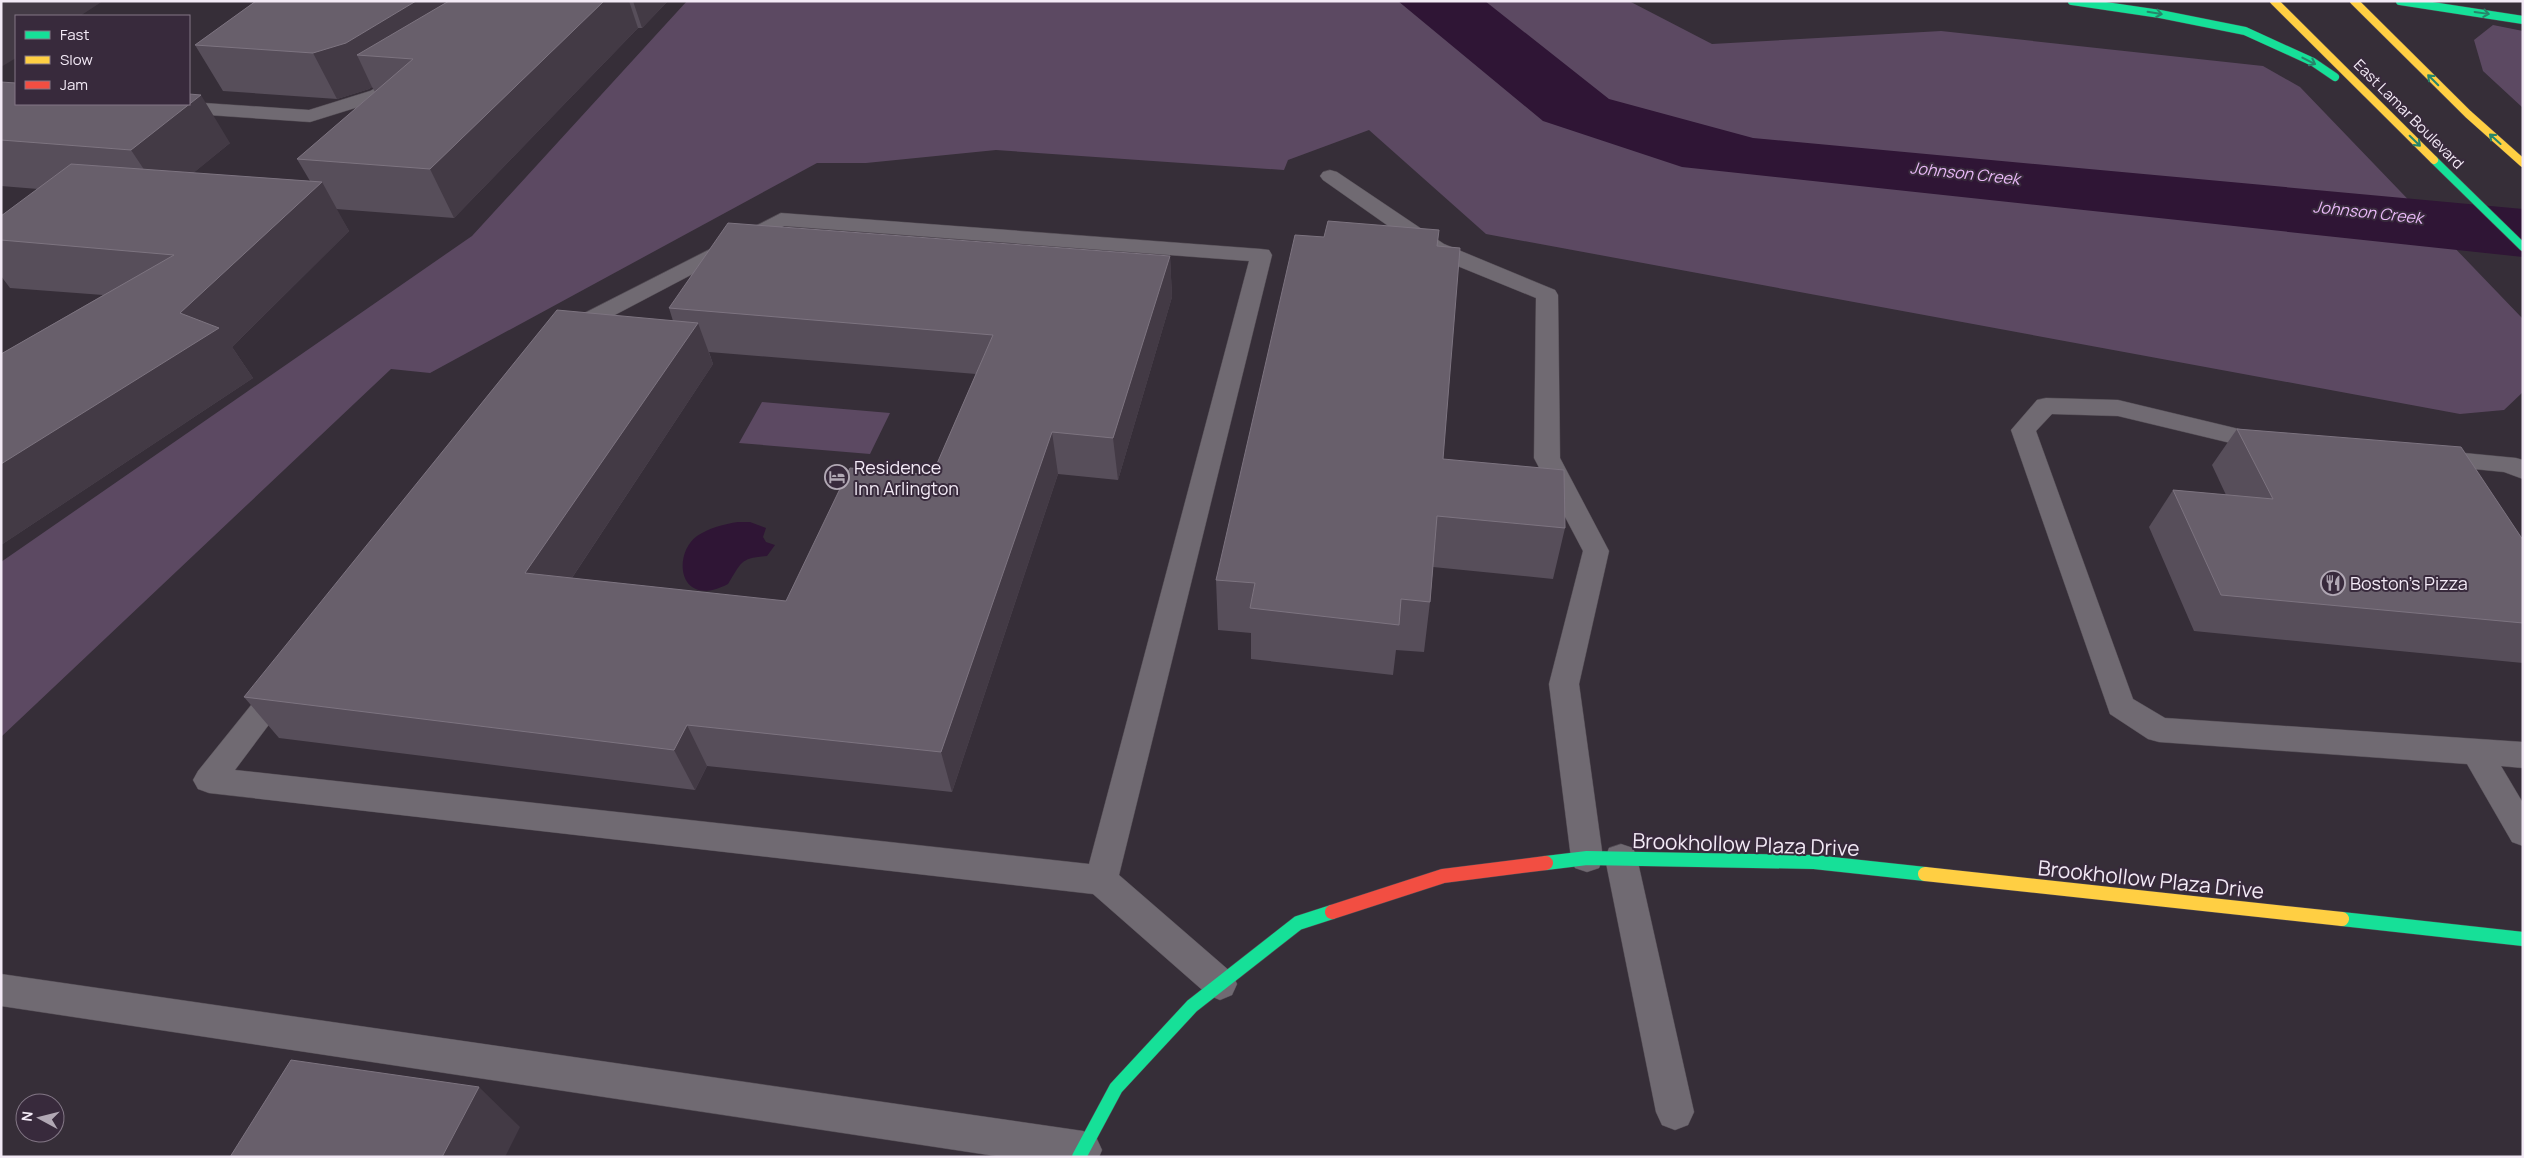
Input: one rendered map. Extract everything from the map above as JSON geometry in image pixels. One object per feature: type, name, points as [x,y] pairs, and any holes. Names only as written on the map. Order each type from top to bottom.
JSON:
[{"type":"main road","points":[[2072,1],[2160,14],[2245,31],[2313,62],[2380,107]]},
{"type":"main road","name":"East Lamar Boulevard","points":[[2274,1],[2523,247]]},
{"type":"main road","points":[[2354,1],[2468,114],[2523,164]]},
{"type":"main road","points":[[2400,1],[2523,20]]},
{"type":"main road","name":"Brookhollow Plaza Drive","points":[[1081,1153],[1116,1088],[1192,1006],[1298,923],[1443,876],[1587,858],[1814,862],[2523,938]]},
{"type":"lane","points":[[150,105],[310,116],[377,95],[414,71]]},
{"type":"lane","points":[[1330,176],[1436,249],[1547,295],[1547,458],[1596,552],[1564,684],[1587,858]]},
{"type":"lane","points":[[546,346],[553,338],[781,219],[1261,255],[1100,880]]},
{"type":"lane","points":[[2288,445],[2258,443],[2118,408],[2046,406],[2023,430],[2121,706],[2159,730],[2523,755]]},
{"type":"lane","points":[[2408,455],[2507,464],[2523,470]]},
{"type":"lane","points":[[295,670],[209,780],[1100,880],[1220,984]]},
{"type":"lane","points":[[2476,752],[2523,832]]},
{"type":"lane","points":[[1621,858],[1675,1112]]},
{"type":"lane","points":[[1,990],[1081,1153]]},
{"type":"shaded area","points":[[687,1],[1629,1],[1712,44],[1941,31],[2263,66],[2300,87],[2523,319],[2523,392],[2504,410],[2460,414],[1486,234],[1369,130],[1288,160],[1284,170],[996,150],[866,163],[817,163],[430,373],[391,369],[1,737],[1,562],[472,236]]},
{"type":"shaded area","points":[[2493,25],[2523,31],[2523,108],[2483,71],[2474,40]]},
{"type":"shaded area","points":[[762,402],[890,413],[870,454],[739,443]]},
{"type":"water","name":"Johnson Creek","points":[[1398,1],[1485,1],[1609,99],[1753,138],[2523,209],[2523,257],[1682,167],[1543,121]]},
{"type":"water","points":[[738,522],[750,522],[766,528],[763,537],[766,542],[775,545],[767,556],[751,558],[743,562],[728,584],[711,590],[699,590],[690,585],[684,576],[683,566],[684,555],[689,544],[706,531]]},
{"type":"building","points":[[256,1],[416,1],[346,43],[313,53],[195,45]]},
{"type":"building","points":[[449,1],[604,1],[430,169],[297,159],[413,59],[357,55]]},
{"type":"building","points":[[1,82],[15,83],[15,105],[188,105],[131,150],[1,140]]},
{"type":"building","points":[[190,94],[201,95],[190,104]]},
{"type":"building","points":[[71,164],[322,182],[180,313],[219,328],[1,464],[1,354],[174,255],[1,240],[1,216]]},
{"type":"building","points":[[1328,221],[1439,230],[1437,246],[1460,248],[1443,459],[1564,470],[1565,528],[1437,516],[1430,602],[1401,599],[1399,625],[1250,608],[1255,583],[1216,580],[1295,235],[1324,237]]},
{"type":"building","points":[[728,223],[1170,256],[1113,438],[1052,432],[941,752],[687,725],[674,750],[244,697],[557,310],[698,323],[525,573],[786,601],[850,468],[932,475],[993,335],[669,308]]},
{"type":"building","name":"Boston's Pizza","points":[[2237,429],[2461,447],[2523,540],[2523,623],[2221,595],[2173,490],[2273,499]]},
{"type":"building","points":[[291,1060],[479,1087],[442,1157],[230,1157]]},
{"type":"traffic: fast","points":[[2072,1],[2160,14],[2245,31],[2313,62],[2335,77]]},
{"type":"traffic: fast","points":[[2400,1],[2523,20]]},
{"type":"traffic: fast","points":[[2434,160],[2523,247]]},
{"type":"traffic: fast","points":[[1546,863],[1587,858],[1814,862],[1925,874]]},
{"type":"traffic: fast","points":[[1079,1157],[1116,1088],[1192,1006],[1298,923],[1332,912]]},
{"type":"traffic: fast","points":[[2342,919],[2523,939]]},
{"type":"traffic: slow","points":[[2274,1],[2434,160]]},
{"type":"traffic: slow","points":[[2354,1],[2468,114],[2523,163]]},
{"type":"traffic: slow","points":[[1925,874],[2342,919]]},
{"type":"traffic: jam","points":[[1332,912],[1443,876],[1546,863]]},
{"type":"place","name":"Residence Inn Arlington","points":[[837,477]]},
{"type":"place","name":"Boston's Pizza","points":[[2333,583]]}]
